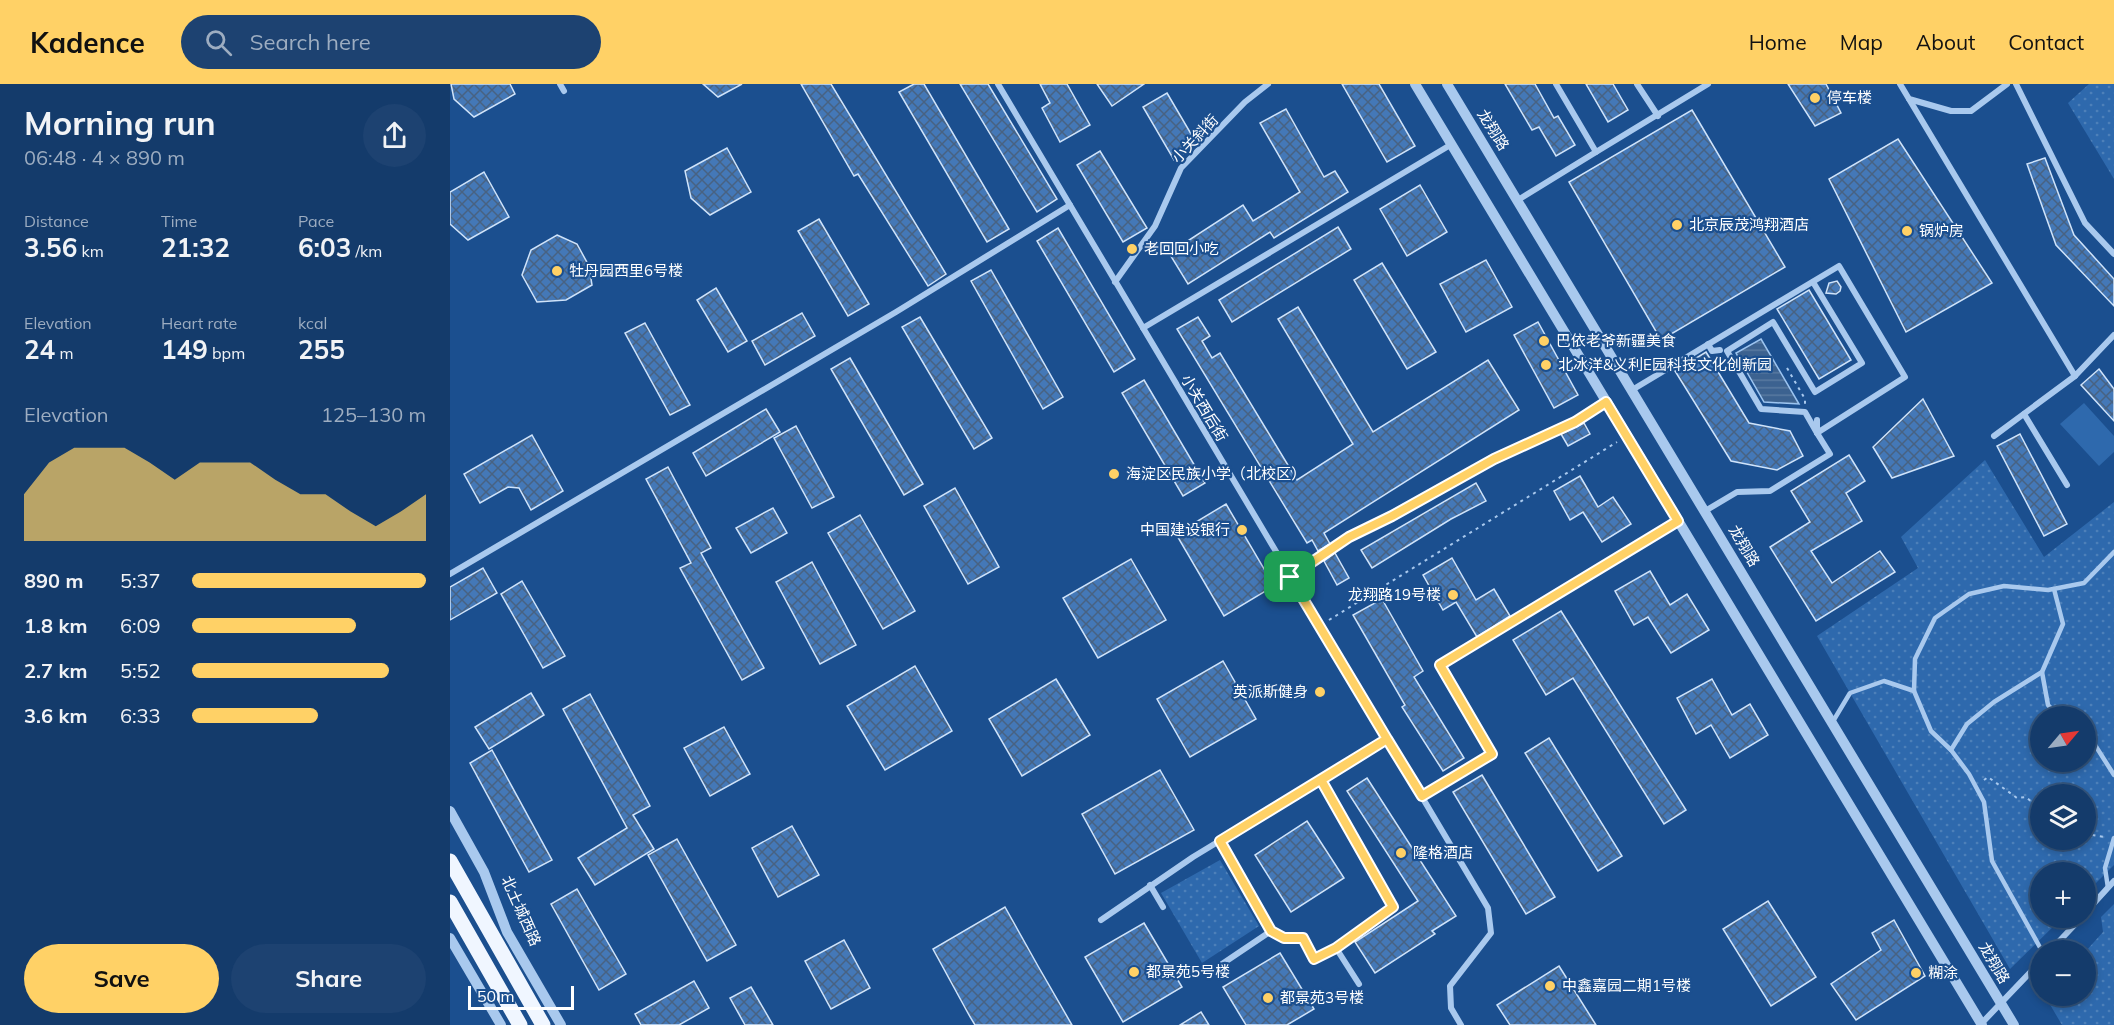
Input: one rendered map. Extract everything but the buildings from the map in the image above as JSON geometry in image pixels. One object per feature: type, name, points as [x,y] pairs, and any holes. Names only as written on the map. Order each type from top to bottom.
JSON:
[{"type":"main road","points":[[450,861],[543,1025]]},
{"type":"main road","points":[[450,902],[520,1025]]},
{"type":"street","points":[[560,84],[564,91]]},
{"type":"street","name":"小关西后街","points":[[998,84],[1488,908],[1491,933],[1450,986],[1452,1008],[1461,1025]]},
{"type":"street","name":"小关斜街","points":[[1115,282],[1155,226],[1181,168],[1245,102],[1268,84]]},
{"type":"street","points":[[1415,84],[1981,1024],[2030,973]]},
{"type":"street","name":"龙翔路","points":[[1447,84],[2014,1025]]},
{"type":"street","points":[[1556,84],[1596,152]]},
{"type":"street","points":[[1637,84],[1658,116]]},
{"type":"street","points":[[1518,200],[1708,84]]},
{"type":"street","points":[[1900,84],[2075,376]]},
{"type":"street","points":[[1909,99],[1951,111],[1971,111],[2007,84]]},
{"type":"street","points":[[2016,84],[2085,223],[2114,254]]},
{"type":"street","points":[[1143,328],[1452,144]]},
{"type":"street","points":[[450,574],[886,318],[1070,205]]},
{"type":"street","points":[[1632,390],[1839,266],[1905,377],[1817,433]]},
{"type":"street","points":[[1705,512],[1737,492],[1770,491],[1830,454],[1805,412],[1761,409],[1726,351],[1773,322],[1815,392],[1862,363],[1813,282]]},
{"type":"street","points":[[1994,436],[2075,376],[2114,335]]},
{"type":"street","points":[[1708,344],[1712,351],[1720,350]]},
{"type":"street","points":[[1290,577],[1349,537],[1392,516],[1494,459],[1575,422],[1606,402]]},
{"type":"street","points":[[2024,414],[2067,484]]},
{"type":"street","points":[[1817,420],[1817,433]]},
{"type":"street","points":[[1422,796],[1492,754],[1440,665],[1678,521]]},
{"type":"street","points":[[1101,920],[1149,885],[1387,739]]},
{"type":"street","points":[[1220,841],[1271,931],[1284,938],[1303,938],[1314,959],[1336,948],[1393,907],[1321,780]]},
{"type":"street","name":"北土城西路","points":[[450,811],[484,872],[507,932],[561,1025]]},
{"type":"street","points":[[2096,901],[2114,881]]},
{"type":"street","points":[[1149,885],[1163,908]]},
{"type":"street","points":[[2060,940],[2071,928]]},
{"type":"street","points":[[1222,964],[1271,931]]},
{"type":"street","points":[[450,938],[501,1025]]},
{"type":"street","points":[[1336,948],[1359,984]]},
{"type":"lane","points":[[2036,940],[1992,861],[1984,802],[1951,750],[1931,731],[1914,691],[1916,659],[1935,618],[1969,594],[2004,586],[2054,589],[2084,583],[2114,552]]},
{"type":"lane","points":[[1951,750],[1967,724],[1985,709],[2042,672],[2064,624],[2054,589]]},
{"type":"lane","points":[[2042,672],[2049,706]]},
{"type":"lane","points":[[1832,723],[1850,693],[1884,681],[1914,691]]},
{"type":"lane","points":[[2096,748],[2114,775]]},
{"type":"lane","points":[[2108,888],[2105,868],[2114,838]]},
{"type":"path","points":[[1787,368],[1805,399],[1805,412]]},
{"type":"path","points":[[1320,626],[1628,436]]},
{"type":"path","points":[[1975,785],[1988,777],[2017,798],[2026,797],[2030,800]]},
{"type":"path","points":[[2096,835],[2114,838]]},
{"type":"shaded area","points":[[2089,84],[2114,84],[2114,179],[2068,103]]},
{"type":"shaded area","points":[[1761,339],[1799,404],[1764,402],[1736,353]]},
{"type":"shaded area","points":[[2084,403],[2114,436],[2114,452],[2099,466],[2060,424]]},
{"type":"shaded area","points":[[1985,460],[2044,557],[2114,502],[2114,865],[2096,883],[2096,862],[2030,862],[2030,928],[2052,928],[2040,940],[2030,940],[2030,949],[2010,969],[1817,636],[1918,568],[1901,537]]},
{"type":"shaded area","points":[[1220,860],[1259,926],[1202,963],[1161,893]]},
{"type":"shaded area","points":[[2114,904],[2114,1025],[2062,1025],[2051,1006],[2096,1006],[2096,940],[2103,932],[2101,917]]},
{"type":"place","name":"停车楼","points":[[1815,98]]},
{"type":"place","name":"北京辰茂鸿翔酒店","points":[[1677,225]]},
{"type":"place","name":"锅炉房","points":[[1907,231]]},
{"type":"place","name":"老回回小吃","points":[[1132,249]]},
{"type":"place","name":"牡丹园西里6号楼","points":[[557,271]]},
{"type":"place","name":"巴依老爷新疆美食","points":[[1544,341]]},
{"type":"place","name":"北冰洋&义利E园科技文化创新园","points":[[1546,365]]},
{"type":"place","name":"海淀区民族小学（北校区）","points":[[1114,474]]},
{"type":"place","name":"中国建设银行","points":[[1242,530]]},
{"type":"place","name":"龙翔路19号楼","points":[[1453,595]]},
{"type":"place","name":"英派斯健身","points":[[1320,692]]},
{"type":"place","name":"隆格酒店","points":[[1401,853]]},
{"type":"place","name":"都景苑5号楼","points":[[1134,972]]},
{"type":"place","name":"糊涂","points":[[1916,973]]},
{"type":"place","name":"中鑫嘉园二期1号楼","points":[[1550,986]]},
{"type":"place","name":"都景苑3号楼","points":[[1268,998]]},
{"type":"route","points":[[1290,577],[1349,537],[1392,516],[1494,459],[1575,422],[1606,402],[1678,521],[1440,665],[1492,754],[1422,796],[1387,739],[1220,841],[1271,931],[1284,938],[1303,938],[1314,959],[1336,948],[1393,907],[1321,780],[1387,739],[1290,577]]}]
